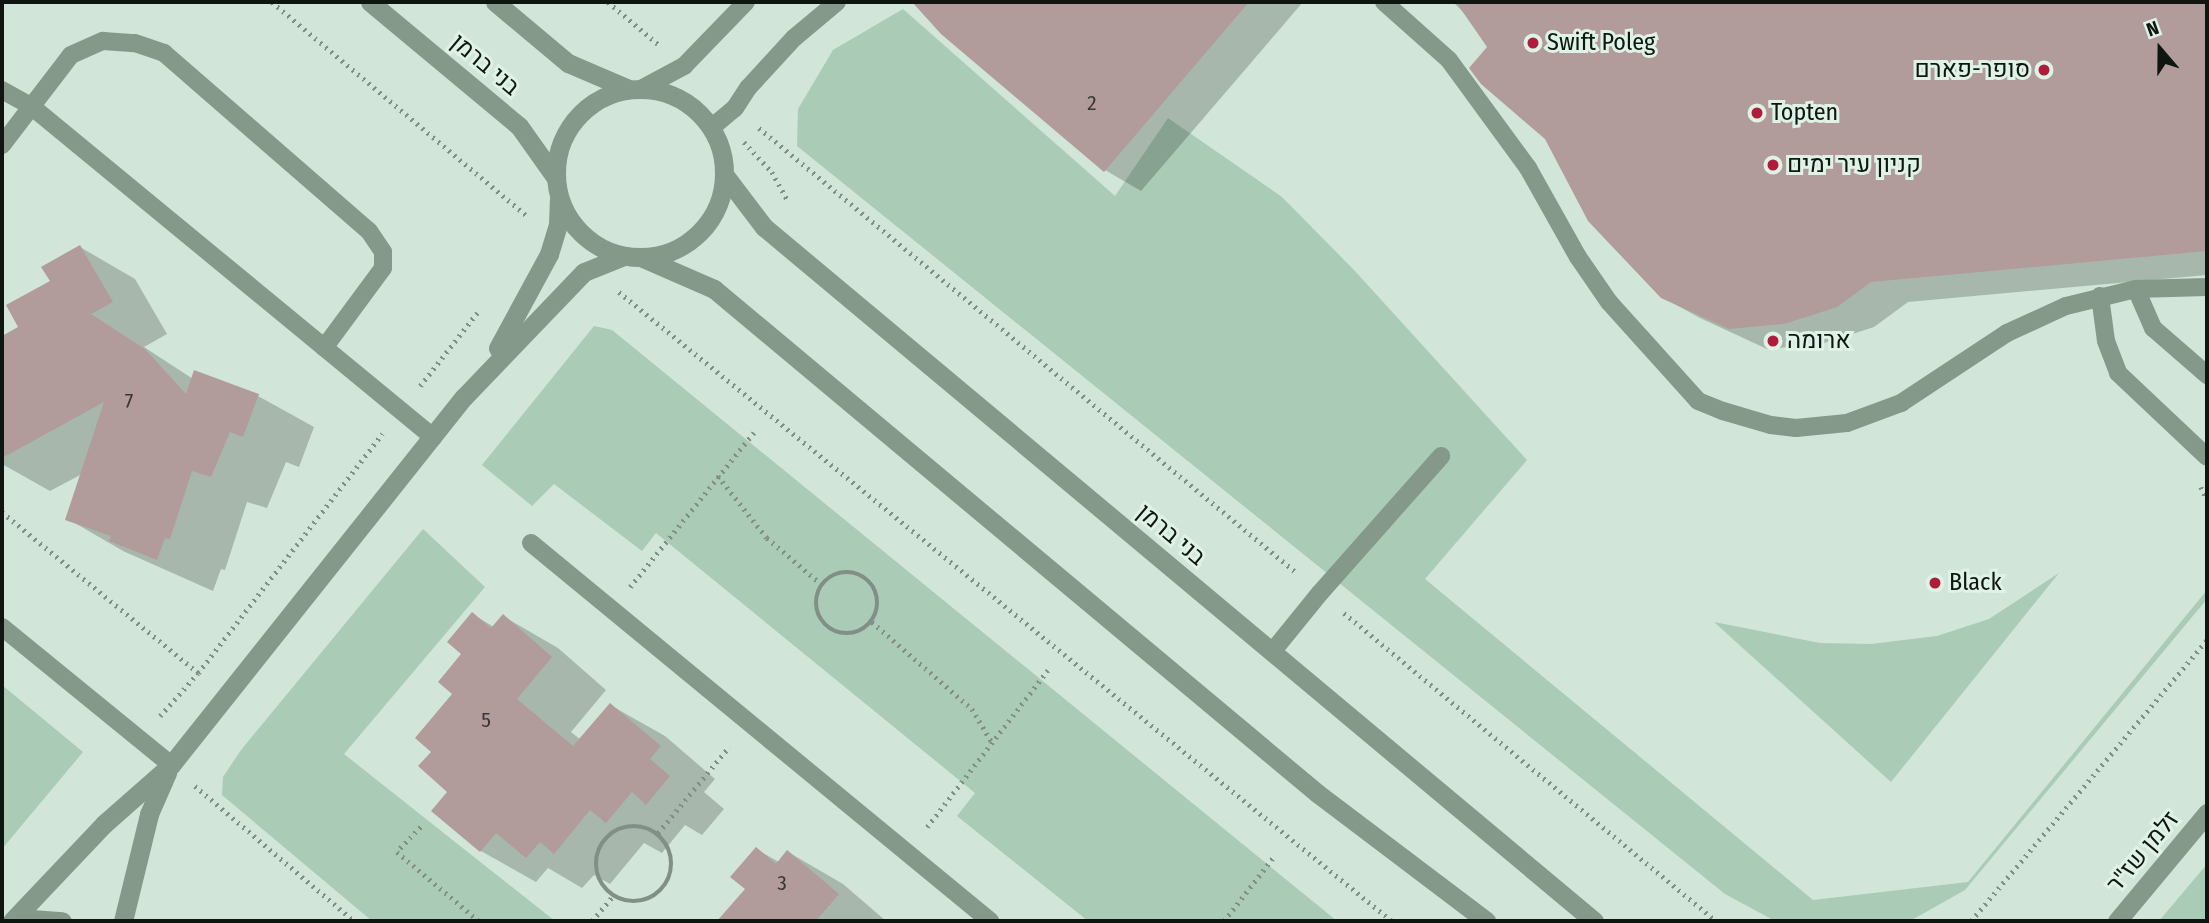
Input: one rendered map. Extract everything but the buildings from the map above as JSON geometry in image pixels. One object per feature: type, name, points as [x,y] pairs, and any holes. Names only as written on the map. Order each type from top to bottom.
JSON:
[{"type":"street","name":"בני ברמן","points":[[370,2],[519,126],[556,178]]},
{"type":"street","points":[[464,397],[561,293],[590,270],[634,257],[668,254],[690,242],[709,224],[720,202],[726,177],[721,152],[711,128],[693,106],[670,93],[636,89],[568,63],[495,2]]},
{"type":"street","points":[[12,921],[104,824],[170,765],[464,397],[510,330],[549,254],[559,199],[556,178],[558,153],[568,130],[584,111],[604,96],[636,89]]},
{"type":"street","name":"בני ברמן","points":[[726,177],[764,227],[1594,921]]},
{"type":"street","points":[[559,199],[569,219],[583,236],[603,249],[634,257],[714,289],[1317,793],[1486,921]]},
{"type":"street","points":[[123,921],[149,814],[170,765]]},
{"type":"street","name":"זלמן שז\"ר","points":[[2117,921],[2207,813]]},
{"type":"street","points":[[23,921],[62,921]]},
{"type":"lane","points":[[636,89],[684,66],[746,2]]},
{"type":"lane","points":[[711,128],[735,108],[748,88],[794,38],[837,2]]},
{"type":"lane","points":[[1384,2],[1449,60],[1528,169],[1609,302],[1698,401],[1723,411],[1771,425],[1796,428],[1847,423],[1874,415],[1930,386],[2007,333],[2066,306],[2136,289],[2207,286]]},
{"type":"lane","points":[[2,145],[71,55],[103,41],[135,43],[164,53],[369,230],[383,252],[383,268],[324,348]]},
{"type":"lane","points":[[2,90],[31,106],[433,437]]},
{"type":"lane","points":[[2136,289],[2153,328],[2207,375]]},
{"type":"lane","points":[[2100,296],[2106,341],[2118,373],[2207,457]]},
{"type":"lane","points":[[1272,652],[1320,593],[1441,456]]},
{"type":"lane","points":[[531,543],[990,921]]},
{"type":"lane","points":[[2,627],[170,765]]},
{"type":"path","points":[[272,2],[553,239]]},
{"type":"path","points":[[608,2],[684,66]]},
{"type":"path","points":[[735,108],[1716,921]]},
{"type":"path","points":[[590,270],[1392,921]]},
{"type":"path","points":[[140,740],[198,673],[478,312]]},
{"type":"path","points":[[612,610],[754,432]]},
{"type":"path","points":[[718,476],[767,538],[821,584]]},
{"type":"path","points":[[2,512],[225,695]]},
{"type":"path","points":[[841,572],[852,572],[871,582],[879,601],[872,622],[865,629],[848,634],[827,628],[817,615],[815,605],[821,584],[841,572]]},
{"type":"path","points":[[872,622],[972,709],[992,742]]},
{"type":"path","points":[[1971,921],[2207,640]]},
{"type":"path","points":[[907,853],[1048,670]]},
{"type":"path","points":[[658,833],[749,722]]},
{"type":"path","points":[[170,765],[354,921]]},
{"type":"path","points":[[632,825],[658,833],[667,843],[674,864],[664,889],[654,898],[638,903],[613,897],[598,877],[595,864],[605,839],[615,831],[632,825]]},
{"type":"path","points":[[421,827],[397,852],[479,921]]},
{"type":"path","points":[[1224,921],[1275,855]]},
{"type":"path","points":[[592,921],[613,897]]},
{"type":"green space","points":[[903,9],[1115,196],[1168,118],[1282,197],[1354,270],[1527,460],[1425,579],[1813,900],[1968,882],[2207,590],[2207,599],[1965,890],[1910,921],[1775,921],[1725,894],[797,146],[798,109],[833,50]]},
{"type":"green space","points":[[594,326],[612,330],[1337,921],[1088,921],[957,816],[975,793],[656,533],[642,551],[554,484],[532,506],[482,465]]},
{"type":"green space","points":[[423,529],[485,587],[344,754],[555,921],[372,921],[222,795],[223,777],[241,750]]},
{"type":"green space","points":[[2059,573],[1891,782],[1714,622],[1820,643],[1871,644],[1937,636],[1989,619]]},
{"type":"green space","points":[[2,685],[83,752],[2,849]]},
{"type":"green space","points":[[2207,864],[2207,916],[2203,921],[2159,921]]},
{"type":"place","name":"Swift Poleg","points":[[1533,43]]},
{"type":"place","name":"סופר-פארם","points":[[2044,70]]},
{"type":"place","name":"Topten","points":[[1757,113]]},
{"type":"place","name":"קניון עיר ימים","points":[[1773,165]]},
{"type":"place","name":"ארומה","points":[[1773,341]]},
{"type":"place","name":"Black","points":[[1935,583]]}]
